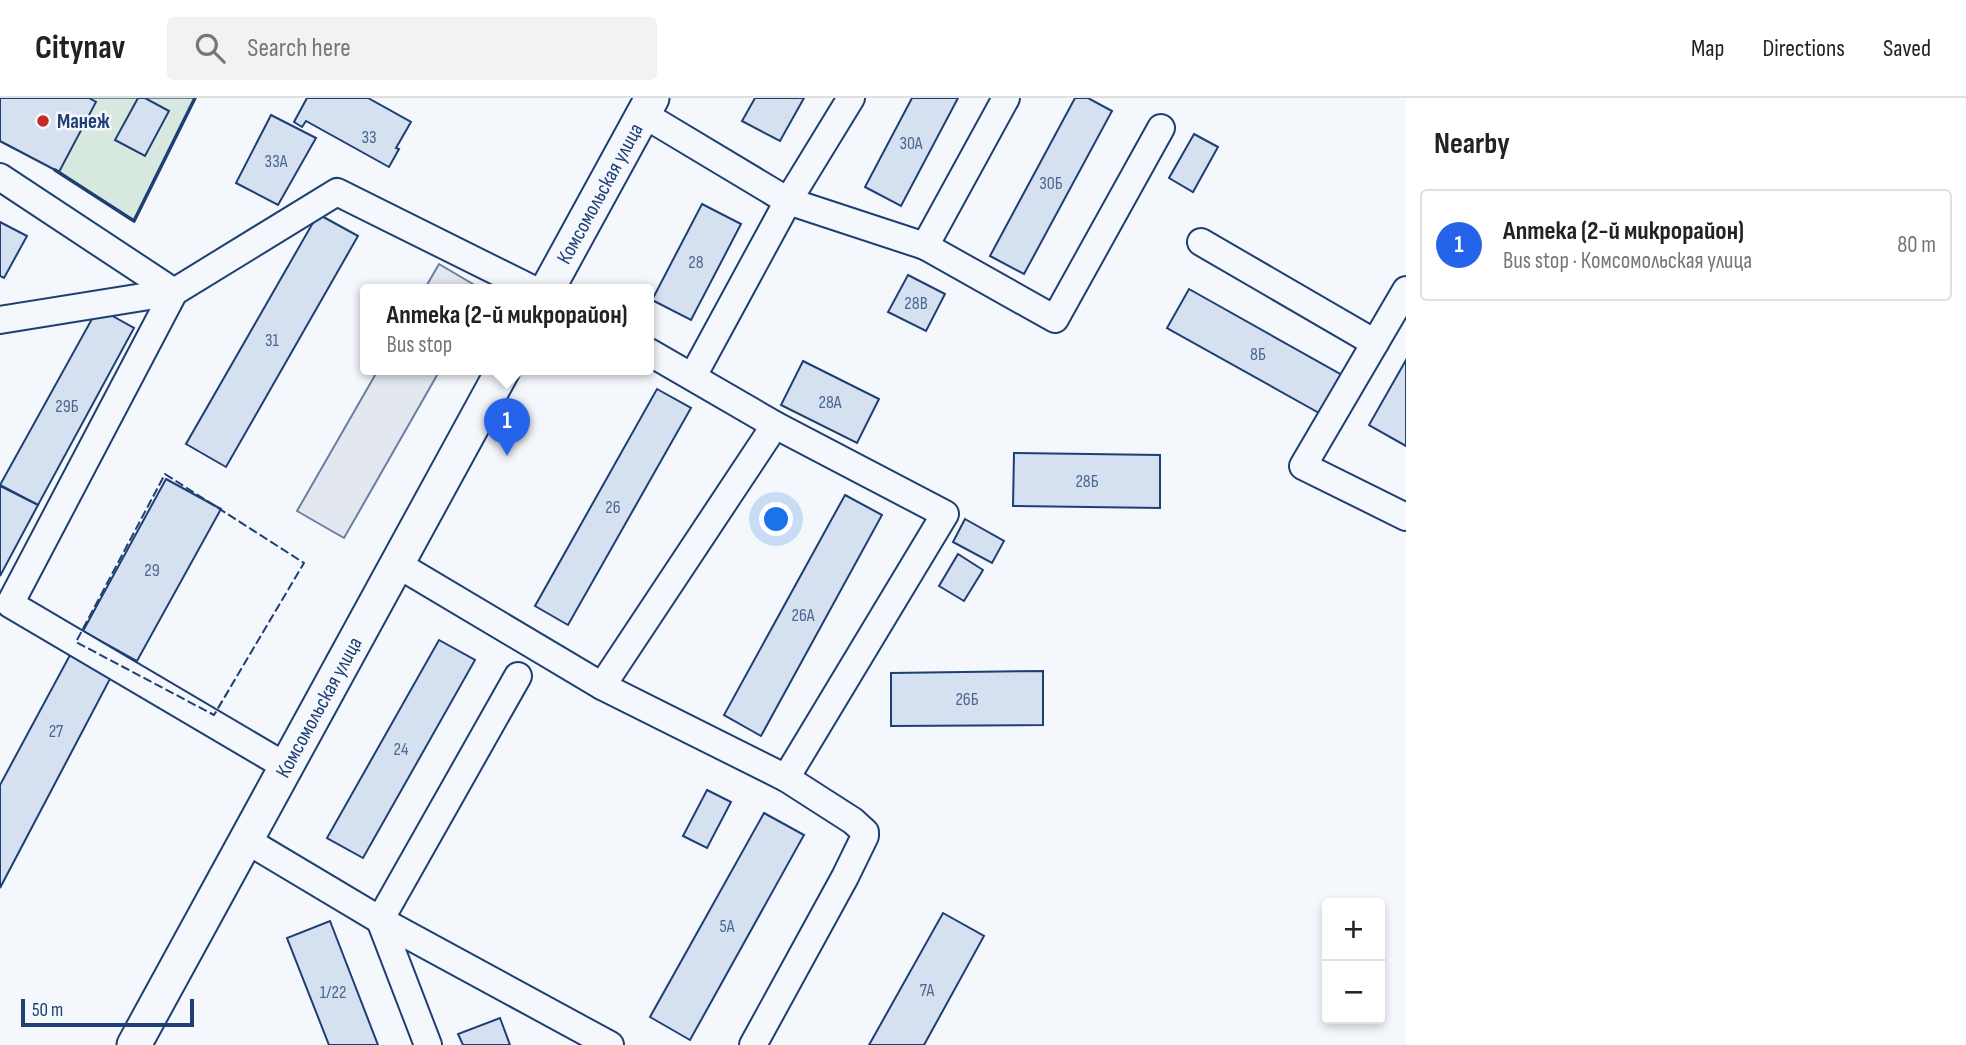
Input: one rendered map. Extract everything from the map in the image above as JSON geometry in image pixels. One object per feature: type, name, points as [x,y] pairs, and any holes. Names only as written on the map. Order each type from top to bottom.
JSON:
[{"type":"main road","name":"Комсомольская улица","points":[[550,284],[647,106]]},
{"type":"main road","name":"Комсомольская улица","points":[[134,1045],[500,375]]},
{"type":"lane","points":[[693,376],[788,201],[852,98]]},
{"type":"lane","points":[[925,246],[1006,98]]},
{"type":"lane","points":[[647,106],[788,201],[925,246],[1055,319],[1161,128]]},
{"type":"lane","points":[[0,177],[174,292]]},
{"type":"lane","points":[[0,320],[174,292],[337,192],[522,284]]},
{"type":"lane","points":[[1201,242],[1375,343]]},
{"type":"lane","points":[[1406,290],[1303,466],[1406,517]]},
{"type":"lane","points":[[174,292],[10,604],[285,766]]},
{"type":"lane","points":[[654,355],[775,425],[945,514],[786,778]]},
{"type":"lane","points":[[603,687],[775,425]]},
{"type":"lane","points":[[397,564],[603,687],[786,778],[853,821],[865,832],[845,877],[753,1045]]},
{"type":"lane","points":[[380,920],[518,676]]},
{"type":"lane","points":[[246,840],[380,920],[610,1045]]},
{"type":"lane","points":[[380,920],[428,1045]]},
{"type":"lane","points":[[561,1018],[570,1045]]},
{"type":"shaded area","points":[[0,98],[195,98],[134,221],[59,172],[0,141]]},
{"type":"shaded area","points":[[439,264],[473,284],[427,284]]},
{"type":"shaded area","points":[[375,375],[437,375],[344,538],[297,511]]},
{"type":"building","name":"Манеж","points":[[0,98],[89,98],[96,102],[59,172],[0,141]]},
{"type":"building","points":[[138,98],[145,98],[169,111],[145,156],[115,140]]},
{"type":"building","points":[[307,98],[368,98],[411,122],[389,167],[306,121],[302,127],[294,122]]},
{"type":"building","points":[[755,98],[804,98],[780,141],[742,121]]},
{"type":"building","points":[[912,98],[958,98],[901,206],[865,187]]},
{"type":"building","points":[[1075,98],[1088,98],[1112,111],[1024,274],[990,256]]},
{"type":"building","points":[[271,115],[316,138],[278,205],[236,183]]},
{"type":"building","points":[[1194,134],[1218,147],[1193,192],[1169,178]]},
{"type":"building","points":[[702,204],[741,224],[691,320],[654,301],[654,296]]},
{"type":"building","points":[[318,214],[358,236],[226,467],[186,444]]},
{"type":"building","points":[[0,222],[27,236],[4,278],[0,276]]},
{"type":"building","points":[[908,275],[945,294],[926,331],[888,312]]},
{"type":"building","points":[[1189,289],[1349,379],[1328,418],[1167,328]]},
{"type":"building","points":[[98,308],[134,328],[38,505],[0,485]]},
{"type":"building","points":[[1406,360],[1406,446],[1369,425]]},
{"type":"building","points":[[803,361],[879,399],[857,443],[781,405]]},
{"type":"building","points":[[657,389],[691,408],[568,625],[535,606]]},
{"type":"building","points":[[1014,453],[1160,455],[1160,508],[1013,506]]},
{"type":"building","points":[[166,479],[221,509],[137,661],[83,631]]},
{"type":"building","points":[[0,486],[38,505],[0,576]]},
{"type":"building","points":[[845,495],[882,515],[761,736],[724,715]]},
{"type":"building","points":[[965,519],[1004,541],[992,563],[953,542]]},
{"type":"building","points":[[958,554],[983,570],[964,601],[939,586]]},
{"type":"building","points":[[439,640],[475,660],[363,858],[327,838]]},
{"type":"building","points":[[70,655],[111,677],[0,888],[0,785]]},
{"type":"building","points":[[1043,671],[1043,725],[891,726],[891,673]]},
{"type":"building","points":[[707,790],[731,802],[707,848],[683,836]]},
{"type":"building","points":[[764,813],[804,835],[690,1040],[650,1017]]},
{"type":"building","points":[[943,913],[984,936],[924,1045],[869,1045]]},
{"type":"building","points":[[330,921],[378,1045],[329,1045],[287,938]]},
{"type":"building","points":[[500,1018],[510,1045],[463,1045],[458,1034]]},
{"type":"fence","points":[[165,474],[304,563],[214,715],[76,642],[165,474]]},
{"type":"wall","points":[[55,170],[134,221],[195,98]]},
{"type":"place","name":"Манеж","points":[[43,121]]},
{"type":"place","name":"Аптека (2-й микрорайон)","points":[[507,456]]}]
